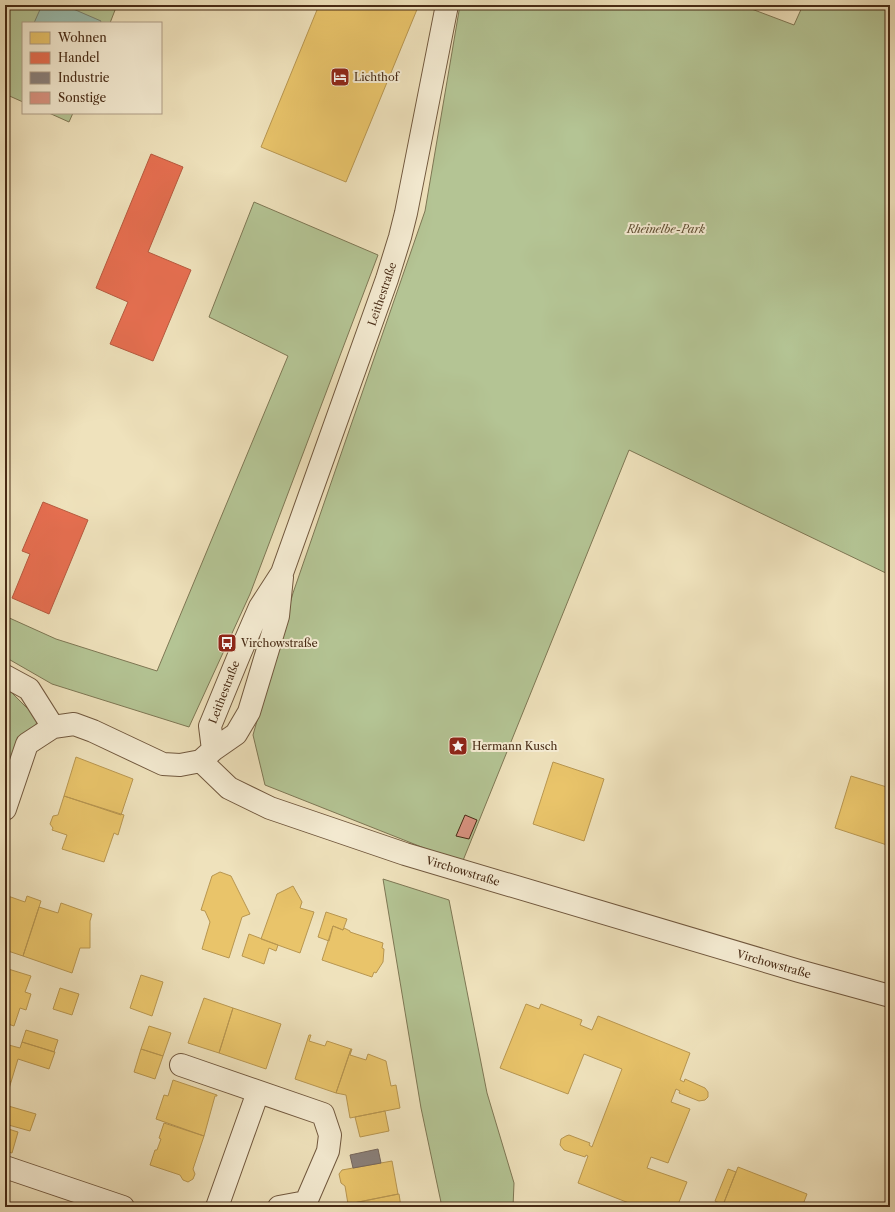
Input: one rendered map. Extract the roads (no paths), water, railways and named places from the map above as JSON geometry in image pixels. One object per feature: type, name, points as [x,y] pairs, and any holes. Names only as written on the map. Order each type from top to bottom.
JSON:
[{"type":"street","name":"Leithestraße","points":[[207,755],[210,726],[260,607],[282,573],[387,279],[408,206],[447,5]]},
{"type":"street","name":"Leithestraße","points":[[207,755],[236,734],[249,712],[278,616],[282,573]]},
{"type":"street","points":[[5,676],[29,689],[53,727]]},
{"type":"street","points":[[5,809],[27,744],[53,727],[74,724],[93,731],[164,764],[180,765],[207,755]]},
{"type":"street","name":"Virchowstraße","points":[[207,755],[229,788],[270,808],[405,854],[799,972],[890,996]]},
{"type":"street","points":[[181,1065],[323,1114],[330,1135],[328,1151],[307,1204],[279,1207]]},
{"type":"street","points":[[217,1207],[258,1092]]},
{"type":"street","points":[[5,1167],[115,1206]]},
{"type":"water","points":[[42,5],[64,5],[101,21],[100,22],[34,22]]},
{"type":"place","name":"Lichthof","points":[[340,77]]},
{"type":"place","name":"Virchowstraße","points":[[227,643]]},
{"type":"place","name":"Hermann Kusch","points":[[458,746]]},
{"type":"park label","name":"Rheinelbe-Park","points":[[666,229]]}]
